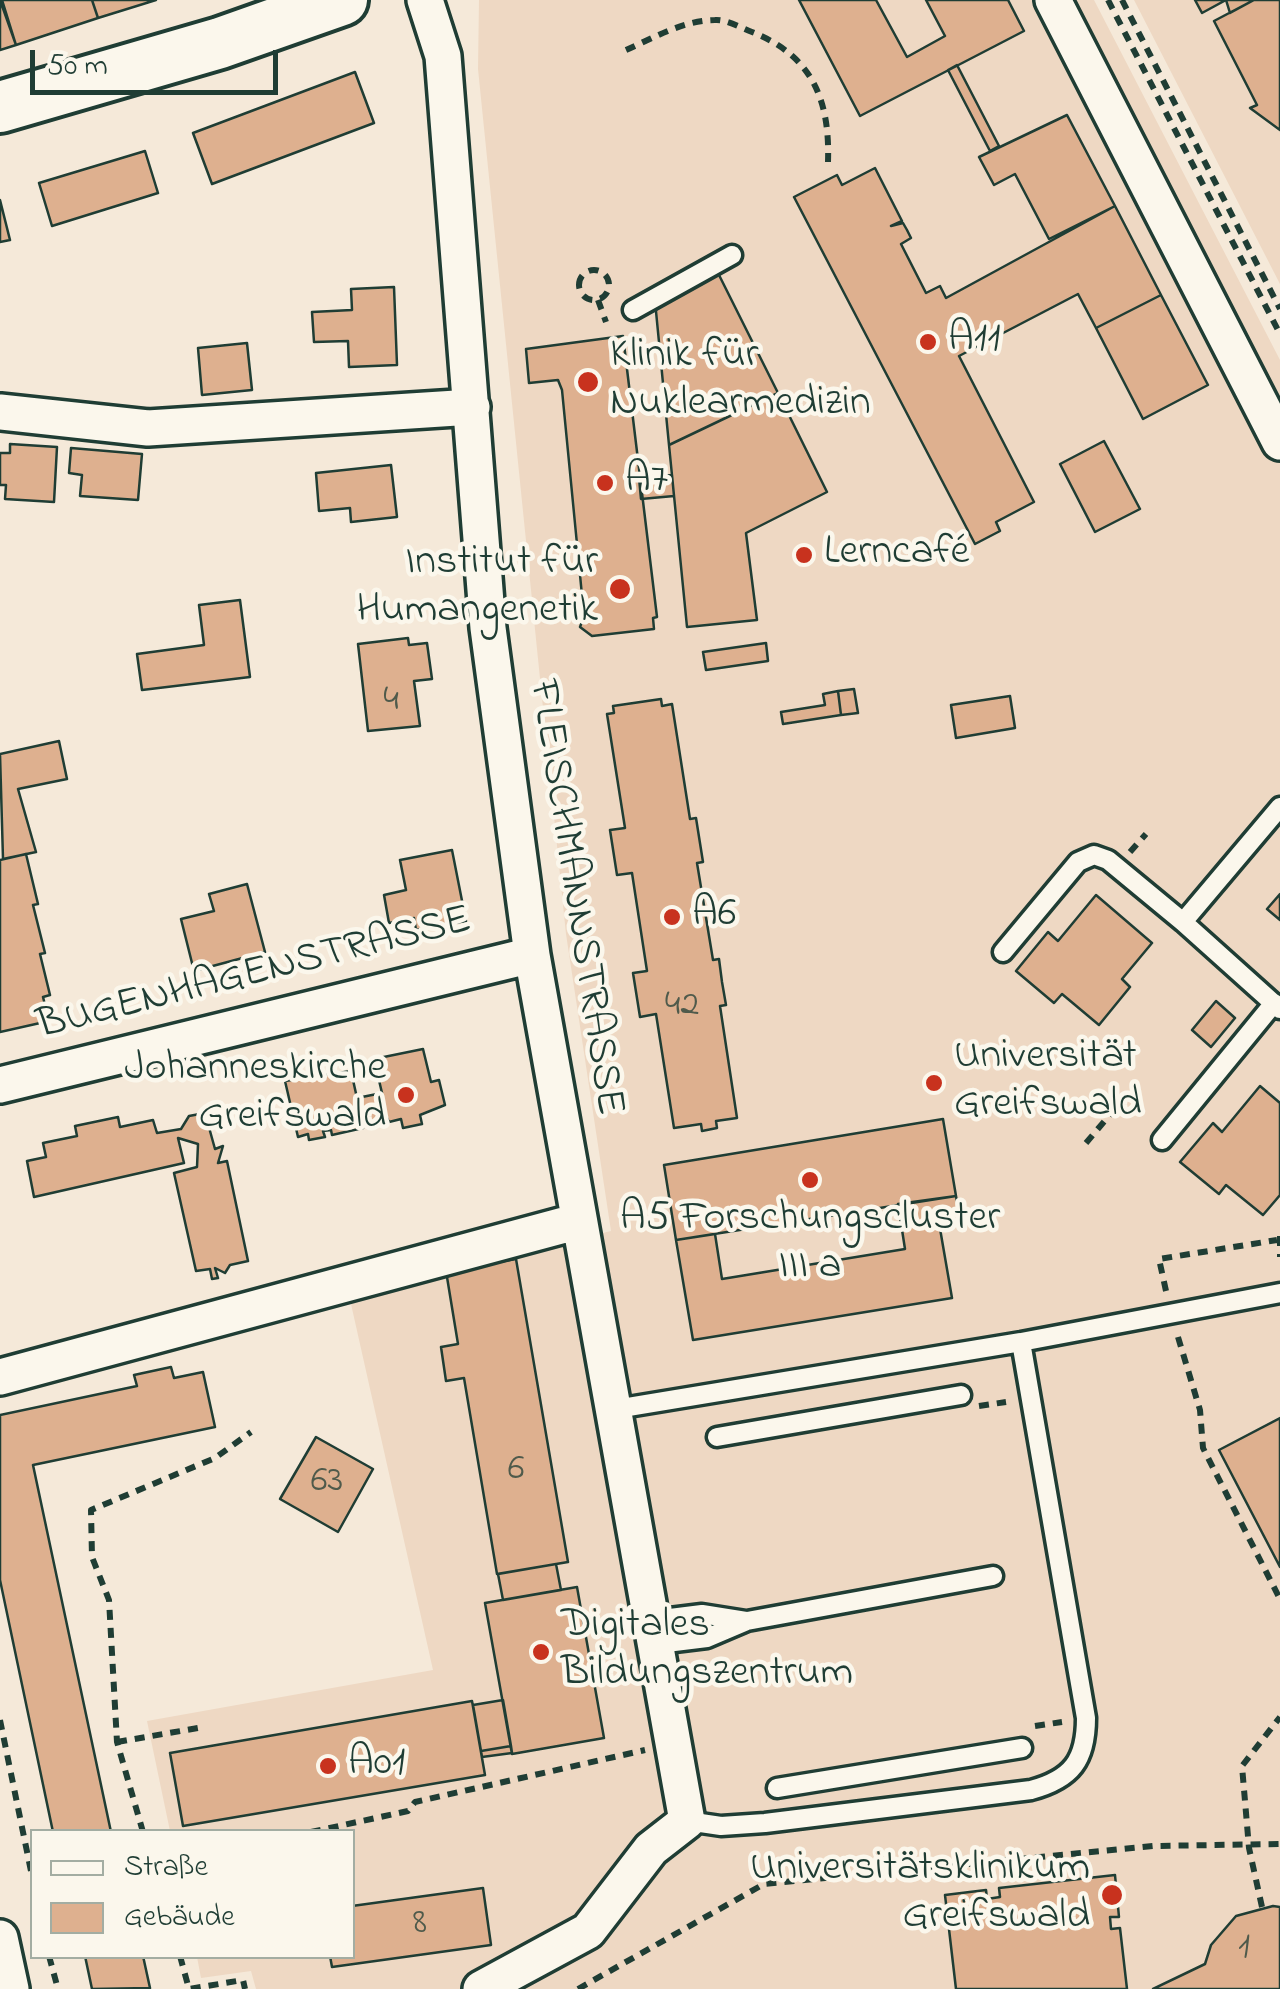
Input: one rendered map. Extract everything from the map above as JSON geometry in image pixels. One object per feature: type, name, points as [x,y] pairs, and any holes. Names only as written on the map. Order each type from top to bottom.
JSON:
[{"type":"street","points":[[0,107],[220,43],[342,0]]},
{"type":"street","name":"FLEISCHMANNSTRASSE","points":[[424,0],[443,56],[488,628],[532,956],[687,1821]]},
{"type":"street","points":[[1053,0],[1280,442]]},
{"type":"street","points":[[0,412],[148,428],[472,407]]},
{"type":"street","name":"BUGENHAGENSTRASSE","points":[[0,1085],[532,956]]},
{"type":"street","points":[[0,1376],[578,1221]]},
{"type":"street","points":[[480,1989],[588,1931],[651,1849],[687,1821]]},
{"type":"street","points":[[0,1938],[11,1989]]},
{"type":"lane","points":[[633,310],[732,255]]},
{"type":"lane","points":[[1183,922],[1280,807]]},
{"type":"lane","points":[[1003,952],[1078,862],[1094,855],[1108,860],[1277,1006],[1162,1140]]},
{"type":"lane","points":[[616,1409],[1021,1342],[1280,1293]]},
{"type":"lane","points":[[687,1821],[722,1826],[765,1823],[1031,1790],[1058,1783],[1077,1766],[1086,1744],[1086,1718],[1021,1342]]},
{"type":"lane","points":[[717,1437],[962,1402]]},
{"type":"lane","points":[[656,1632],[702,1614],[747,1621],[992,1576]]},
{"type":"lane","points":[[777,1788],[1020,1738]]},
{"type":"path","points":[[1108,0],[1280,334]]},
{"type":"path","points":[[1122,0],[1280,309]]},
{"type":"path","points":[[626,50],[677,28],[717,19],[774,41],[812,77],[830,118],[828,162]]},
{"type":"path","points":[[591,270],[606,275],[609,282],[605,296],[598,300],[590,300],[580,288],[584,274],[591,270]]},
{"type":"path","points":[[598,300],[606,322]]},
{"type":"path","points":[[1086,1143],[1118,1104]]},
{"type":"path","points":[[1280,1257],[1278,1238],[1159,1259],[1200,1410],[1203,1448],[1280,1599]]},
{"type":"path","points":[[962,1402],[1030,1398]]},
{"type":"path","points":[[142,1829],[117,1742],[109,1600],[92,1557],[91,1510],[215,1458],[251,1432]]},
{"type":"path","points":[[1262,1907],[1250,1848],[1242,1766],[1280,1717]]},
{"type":"path","points":[[1020,1738],[1086,1718]]},
{"type":"path","points":[[0,1720],[30,1866]]},
{"type":"path","points":[[117,1742],[198,1728]]},
{"type":"path","points":[[325,1829],[408,1811],[415,1802],[656,1748]]},
{"type":"path","points":[[578,1989],[764,1884],[1153,1846],[1250,1848],[1280,1844]]},
{"type":"path","points":[[50,1959],[58,1989]]},
{"type":"path","points":[[181,1959],[189,1989],[244,1980],[246,1989]]},
{"type":"shaded area","name":"Universität Greifswald","points":[[479,0],[1094,0],[1280,360],[1280,1989],[256,1989],[251,1971],[201,1978],[197,1959],[355,1959],[355,1829],[170,1829],[147,1721],[433,1670],[349,1295],[611,1231],[566,934],[478,69]]},
{"type":"shaded area","points":[[1134,0],[1280,0],[1280,284]]},
{"type":"building","points":[[0,0],[16,45],[0,50]]},
{"type":"building","points":[[2,0],[92,0],[98,18],[16,45]]},
{"type":"building","points":[[92,0],[156,0],[98,18]]},
{"type":"building","points":[[799,0],[876,0],[907,57],[945,36],[926,0],[1008,0],[1024,31],[860,116]]},
{"type":"building","points":[[1195,0],[1226,0],[1202,13]]},
{"type":"building","points":[[1226,0],[1254,0],[1230,13]]},
{"type":"building","points":[[1254,0],[1280,0],[1280,130],[1250,108],[1257,105],[1214,21]]},
{"type":"building","points":[[957,65],[999,146],[990,151],[948,70]]},
{"type":"building","points":[[355,72],[374,123],[212,184],[193,133]]},
{"type":"building","points":[[1067,115],[1115,206],[1049,239],[1015,174],[994,185],[979,157]]},
{"type":"building","points":[[145,151],[158,193],[52,226],[39,183]]},
{"type":"building","name":"A11","points":[[875,168],[902,221],[891,226],[903,223],[907,230],[911,238],[901,244],[926,293],[940,286],[946,298],[1115,206],[1161,295],[1096,328],[1078,294],[959,356],[1034,502],[996,522],[1000,531],[975,544],[794,197],[837,175],[842,185]]},
{"type":"building","points":[[0,200],[10,240],[0,242]]},
{"type":"building","points":[[717,271],[778,393],[669,445],[655,301]]},
{"type":"building","points":[[394,287],[397,365],[349,367],[348,341],[314,342],[312,312],[352,310],[351,289]]},
{"type":"building","points":[[1161,295],[1208,385],[1143,419],[1096,328]]},
{"type":"building","name":"A7","points":[[623,336],[657,617],[653,618],[654,629],[592,636],[580,627],[584,616],[562,390],[558,380],[529,383],[526,349]]},
{"type":"building","points":[[247,343],[252,390],[202,395],[198,348]]},
{"type":"building","points":[[778,393],[827,492],[746,533],[757,620],[687,627],[669,445]]},
{"type":"building","points":[[1104,441],[1140,509],[1095,532],[1060,464]]},
{"type":"building","points":[[10,444],[57,447],[54,502],[5,499],[6,485],[0,485],[0,453],[10,453]]},
{"type":"building","points":[[71,448],[142,454],[138,500],[80,496],[82,475],[69,473]]},
{"type":"building","points":[[391,465],[397,517],[351,522],[350,508],[319,511],[316,473]]},
{"type":"building","points":[[672,475],[674,496],[641,499],[639,478]]},
{"type":"building","points":[[240,600],[250,677],[142,690],[137,654],[204,645],[199,605]]},
{"type":"building","points":[[408,638],[409,645],[427,643],[432,679],[414,681],[420,726],[368,731],[358,644]]},
{"type":"building","points":[[766,643],[768,661],[706,670],[703,652]]},
{"type":"building","points":[[854,689],[858,713],[841,715],[838,691]]},
{"type":"building","points":[[838,691],[841,715],[783,724],[781,712],[825,705],[823,694]]},
{"type":"building","points":[[1010,696],[1015,728],[956,738],[951,705]]},
{"type":"building","name":"A6","points":[[661,699],[662,706],[672,704],[690,819],[696,818],[703,862],[697,863],[713,960],[719,959],[726,1005],[720,1006],[737,1118],[716,1121],[717,1128],[702,1131],[701,1124],[674,1128],[656,1014],[640,1017],[633,973],[647,971],[632,873],[617,875],[610,830],[625,828],[607,714],[614,713],[613,706]]},
{"type":"building","points":[[59,741],[67,779],[18,789],[36,852],[3,859],[0,754]]},
{"type":"building","points":[[452,850],[466,921],[416,930],[414,918],[389,923],[384,895],[406,890],[400,860]]},
{"type":"building","points":[[26,854],[45,953],[40,954],[50,995],[43,997],[49,1021],[0,1032],[0,860]]},
{"type":"building","points":[[247,884],[265,952],[194,971],[181,919],[214,911],[209,894]]},
{"type":"building","points":[[1280,894],[1280,920],[1267,909]]},
{"type":"building","points":[[1096,895],[1152,943],[1122,979],[1130,987],[1099,1025],[1062,994],[1054,1003],[1016,971],[1048,932],[1058,941]]},
{"type":"building","points":[[1216,1001],[1235,1018],[1211,1047],[1192,1030]]},
{"type":"building","name":"Johanneskirche Greifswald","points":[[423,1049],[431,1082],[439,1080],[445,1105],[420,1115],[422,1124],[403,1128],[401,1119],[389,1122],[387,1118],[332,1135],[331,1130],[323,1131],[325,1137],[298,1137],[285,1081],[351,1071],[357,1098],[382,1093],[374,1059]]},
{"type":"building","points":[[1260,1086],[1280,1103],[1280,1195],[1263,1215],[1226,1185],[1219,1194],[1180,1162],[1213,1123],[1222,1132]]},
{"type":"building","points":[[205,1113],[215,1149],[223,1146],[218,1163],[227,1161],[248,1261],[230,1265],[225,1273],[215,1268],[218,1278],[212,1279],[210,1269],[196,1271],[174,1173],[197,1167],[198,1144],[178,1138],[184,1163],[34,1197],[27,1161],[46,1157],[43,1143],[77,1136],[75,1126],[118,1117],[120,1127],[153,1120],[157,1133],[181,1129],[189,1116]]},
{"type":"building","name":"A5 Forschungscluster III a","points":[[943,1119],[956,1196],[676,1240],[664,1165]]},
{"type":"building","points":[[956,1196],[959,1214],[938,1217],[952,1298],[693,1340],[676,1240],[715,1234],[722,1279],[905,1249],[898,1204]]},
{"type":"building","points":[[516,1259],[568,1562],[497,1574],[464,1378],[446,1381],[441,1347],[458,1344],[446,1271]]},
{"type":"building","points":[[171,1367],[174,1378],[203,1372],[215,1427],[33,1465],[110,1829],[52,1829],[0,1580],[0,1415],[137,1386],[134,1375]]},
{"type":"building","points":[[1280,1418],[1280,1567],[1219,1450]]},
{"type":"building","points":[[316,1437],[373,1469],[338,1532],[280,1499]]},
{"type":"building","points":[[556,1564],[561,1590],[503,1600],[498,1574]]},
{"type":"building","name":"Digitales Bildungszentrum","points":[[577,1587],[604,1738],[512,1754],[485,1603]]},
{"type":"building","points":[[503,1700],[511,1746],[481,1751],[473,1705]]},
{"type":"building","name":"A01","points":[[472,1701],[485,1775],[183,1826],[170,1753]]},
{"type":"building","points":[[511,1746],[512,1753],[482,1757],[481,1751]]},
{"type":"building","points":[[1115,1875],[1119,1917],[1110,1917],[1111,1929],[1120,1928],[1127,1989],[956,1989],[945,1895],[986,1890],[987,1899],[1000,1897],[999,1888]]},
{"type":"building","points":[[483,1888],[491,1945],[332,1967],[331,1959],[355,1959],[355,1906]]},
{"type":"building","points":[[1280,1907],[1280,1989],[1153,1989],[1205,1964],[1211,1945],[1236,1916]]},
{"type":"building","points":[[86,1959],[144,1959],[150,1988],[92,1989]]},
{"type":"place","name":"A11","points":[[928,342]]},
{"type":"place","name":"Klinik für Nuklearmedizin","points":[[588,382]]},
{"type":"place","name":"A7","points":[[605,483]]},
{"type":"place","name":"Lerncafé","points":[[804,555]]},
{"type":"place","name":"Institut für Humangenetik","points":[[620,589]]},
{"type":"place","name":"A6","points":[[672,917]]},
{"type":"place","name":"Universität Greifswald","points":[[934,1083]]},
{"type":"place","name":"Johanneskirche Greifswald","points":[[406,1095]]},
{"type":"place","name":"A5 Forschungscluster III a","points":[[810,1180]]},
{"type":"place","name":"Digitales Bildungszentrum","points":[[541,1652]]},
{"type":"place","name":"A01","points":[[328,1766]]},
{"type":"place","name":"Universitätsklinikum Greifswald","points":[[1112,1895]]}]
